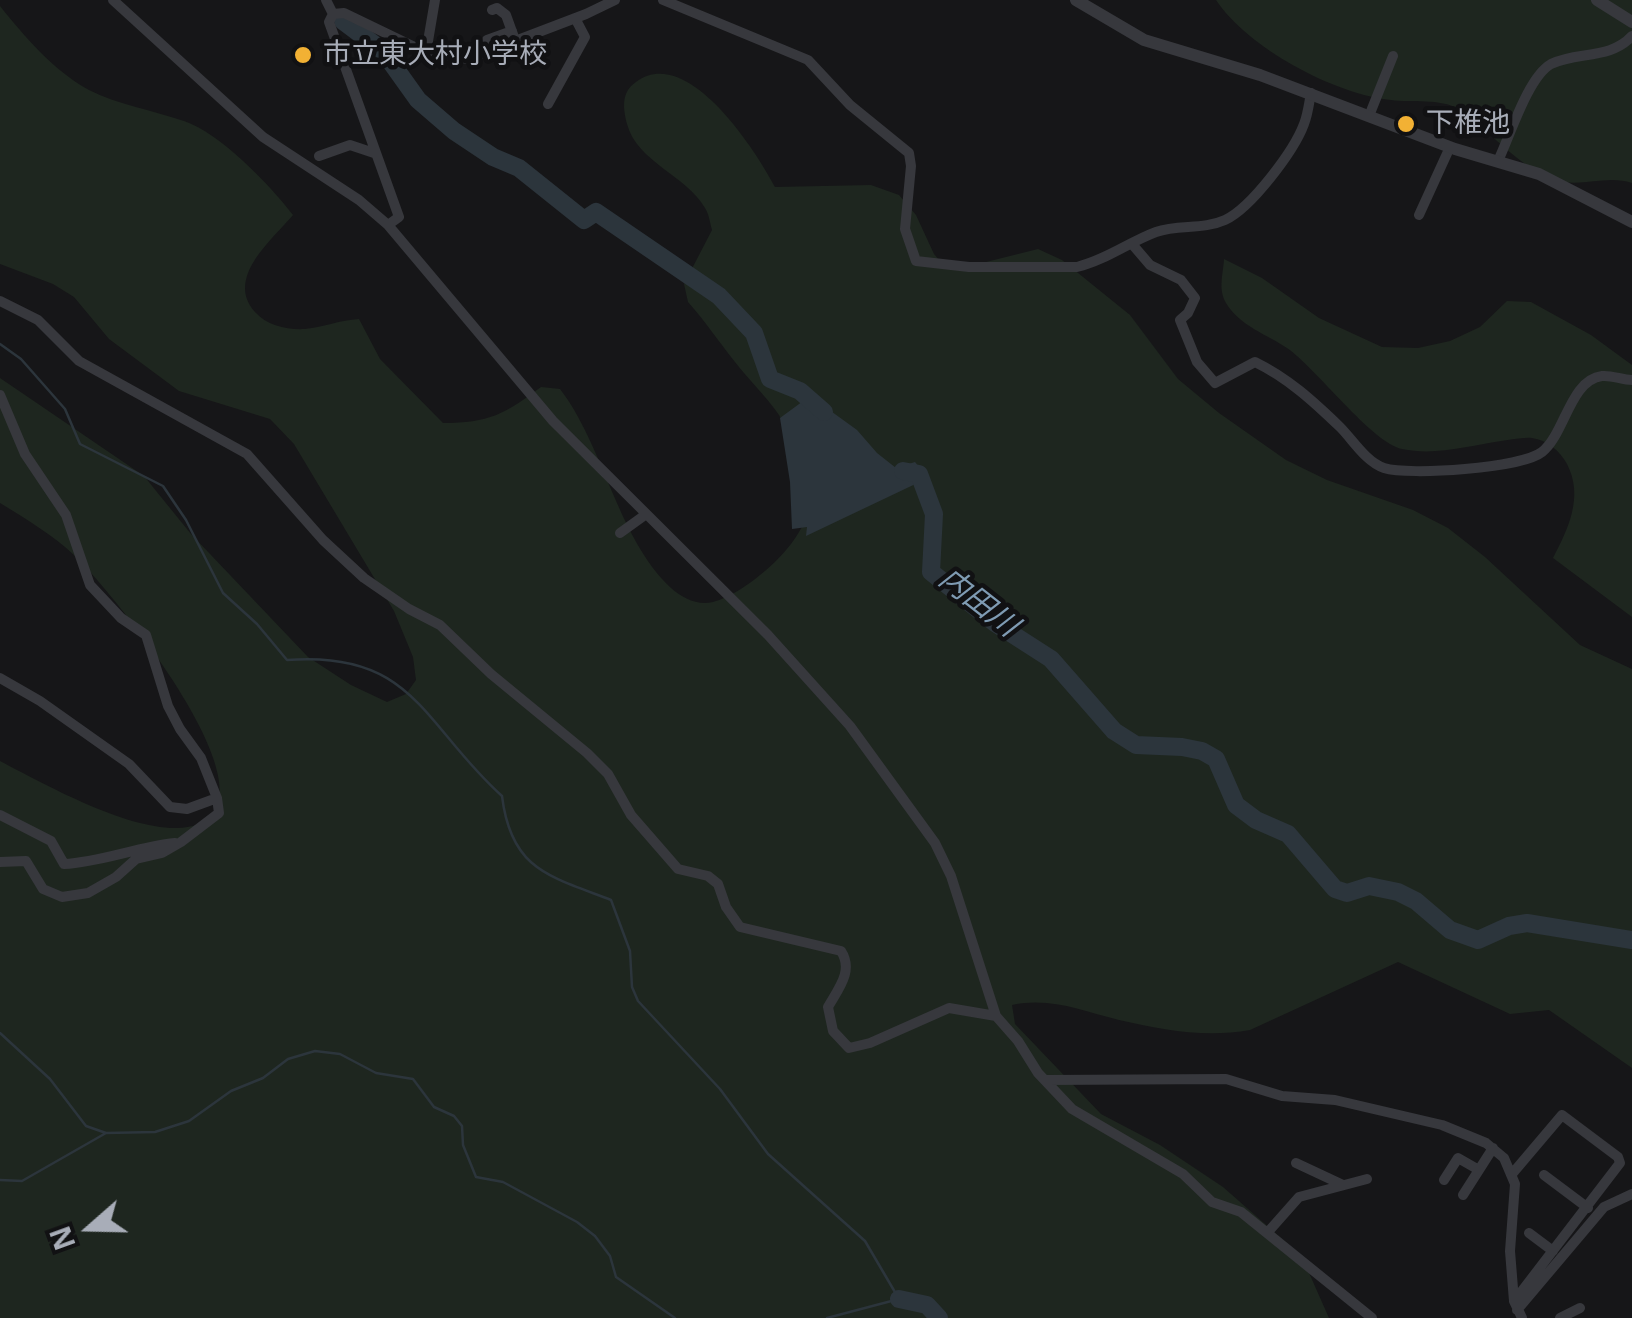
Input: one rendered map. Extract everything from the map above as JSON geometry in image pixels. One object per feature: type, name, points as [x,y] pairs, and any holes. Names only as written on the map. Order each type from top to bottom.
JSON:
[{"type":"street","points":[[113,0],[264,138],[358,200],[388,225],[553,422],[797,667],[850,726],[934,842],[951,876],[996,1016],[1038,1073],[1072,1109],[1183,1174],[1212,1202],[1240,1212],[1372,1318]]},
{"type":"street","points":[[326,0],[333,14]]},
{"type":"street","points":[[426,53],[435,0]]},
{"type":"street","points":[[487,40],[576,18],[614,0]]},
{"type":"street","points":[[663,0],[808,60],[850,104],[909,153],[912,166],[905,228],[916,260],[969,267],[1077,267],[1158,230],[1204,226],[1228,219],[1260,189],[1290,150],[1304,124],[1312,93]]},
{"type":"street","points":[[1076,0],[1144,40],[1312,93],[1450,147],[1539,174],[1632,222]]},
{"type":"street","points":[[1599,2],[1632,22]]},
{"type":"street","points":[[492,10],[503,11],[514,36]]},
{"type":"street","points":[[333,14],[344,13],[426,53],[449,59],[468,58],[514,36]]},
{"type":"street","points":[[333,14],[329,22],[399,217],[388,225]]},
{"type":"street","points":[[548,104],[585,36],[576,18]]},
{"type":"street","points":[[1498,161],[1536,78],[1548,66],[1601,54],[1626,43],[1632,36]]},
{"type":"street","points":[[1369,116],[1392,56]]},
{"type":"street","points":[[318,156],[350,145],[374,153]]},
{"type":"street","points":[[1419,215],[1450,147]]},
{"type":"street","points":[[1132,244],[1150,265],[1181,280],[1196,298],[1188,313],[1167,326]]},
{"type":"street","points":[[0,301],[38,320],[79,361],[246,454],[338,554],[409,609],[440,625],[491,674],[588,753],[608,774],[631,815],[678,869],[708,876],[718,884],[726,907],[740,927],[841,951],[847,960],[846,975],[828,1008],[834,1031],[848,1048],[870,1043],[949,1008],[996,1016]]},
{"type":"street","points":[[1180,320],[1197,362],[1214,383],[1255,362],[1280,375],[1326,414],[1372,463],[1388,470],[1459,469],[1523,462],[1543,452],[1576,396],[1592,378],[1606,375],[1632,380]]},
{"type":"street","points":[[0,395],[25,454],[66,515],[90,585],[121,618],[146,634],[168,706],[201,758],[219,813],[162,854],[136,859],[116,877],[88,893],[62,897],[43,889],[26,861],[0,862]]},
{"type":"street","points":[[620,532],[646,515]]},
{"type":"street","points":[[0,678],[40,701],[129,764],[170,808],[187,809],[217,798]]},
{"type":"street","points":[[0,815],[52,841],[64,864],[83,863],[140,846],[181,842]]},
{"type":"street","points":[[1046,1080],[1226,1079],[1282,1096],[1335,1100],[1442,1125],[1493,1148],[1504,1158],[1514,1184],[1510,1251],[1518,1309]]},
{"type":"street","points":[[1512,1174],[1562,1115],[1618,1156],[1620,1163],[1554,1252],[1518,1309]]},
{"type":"street","points":[[1464,1196],[1493,1148]]},
{"type":"street","points":[[1444,1180],[1458,1158],[1479,1170]]},
{"type":"street","points":[[1296,1163],[1343,1186]]},
{"type":"street","points":[[1544,1174],[1588,1208]]},
{"type":"street","points":[[1268,1232],[1299,1197],[1367,1179]]},
{"type":"street","points":[[1518,1309],[1604,1207],[1632,1194]]},
{"type":"street","points":[[1529,1233],[1554,1252]]},
{"type":"street","points":[[1560,1318],[1580,1308]]},
{"type":"shaded area","points":[[1216,0],[1632,0],[1632,183],[1570,183],[1550,178],[1525,164],[1458,109],[1344,89],[1270,51],[1230,18]]},
{"type":"shaded area","points":[[0,6],[40,52],[76,82],[112,100],[198,127],[243,161],[283,203],[293,215],[263,248],[245,286],[247,299],[265,321],[298,329],[359,319],[380,359],[443,423],[485,419],[541,387],[560,389],[588,437],[637,543],[671,588],[696,602],[727,597],[774,563],[799,532],[808,502],[779,415],[688,302],[684,284],[712,230],[697,196],[651,159],[632,137],[624,106],[631,86],[656,74],[676,77],[697,89],[736,127],[775,187],[871,185],[899,195],[916,215],[934,254],[945,267],[978,264],[1038,249],[1062,260],[1130,315],[1178,379],[1219,413],[1286,460],[1327,480],[1413,510],[1448,528],[1580,645],[1632,669],[1632,1068],[1549,1010],[1510,1014],[1398,962],[1250,1030],[1234,1032],[1168,1030],[1053,1004],[1012,1005],[1015,1024],[1101,1114],[1160,1145],[1223,1187],[1289,1245],[1306,1266],[1329,1318],[0,1318],[0,761],[110,814],[156,826],[177,828],[211,817],[220,788],[210,749],[186,702],[123,611],[67,548],[0,503],[0,378],[144,476],[191,534],[308,657],[351,685],[387,702],[406,694],[416,680],[413,657],[394,611],[294,444],[270,419],[179,391],[109,339],[74,297],[53,284],[0,264]]},
{"type":"shaded area","points":[[1224,259],[1262,278],[1319,318],[1382,347],[1418,348],[1450,341],[1480,327],[1507,301],[1531,302],[1591,335],[1632,365],[1632,617],[1553,558],[1569,524],[1574,501],[1572,476],[1557,451],[1543,441],[1528,438],[1452,450],[1402,449],[1390,444],[1360,420],[1299,358],[1232,311],[1222,292]]},
{"type":"shaded area","points":[[810,396],[857,430],[896,468],[915,462],[928,478],[806,536],[807,527],[792,529],[790,482],[780,418]]},
{"type":"waterway","name":"内田川","points":[[343,21],[383,51],[418,100],[454,131],[493,157],[519,168],[584,220],[596,212],[719,296],[754,333],[770,379],[800,391],[824,412]]},
{"type":"waterway","points":[[0,344],[21,359],[65,409],[80,444],[163,486],[186,520],[223,593],[257,624],[287,660],[329,660],[363,667],[390,680],[433,719],[502,796],[514,840],[524,855],[552,876],[611,900],[630,951],[632,987],[638,1001],[720,1089],[768,1154],[865,1241],[899,1299],[827,1318]]},
{"type":"waterway","name":"内田川","points":[[903,471],[919,474],[934,514],[931,572],[995,623],[1051,659],[1114,731],[1136,745],[1182,747],[1216,759],[1236,805],[1256,820],[1288,834],[1335,889],[1347,893],[1369,886],[1398,892],[1416,901],[1450,930],[1478,940],[1509,926],[1527,923],[1632,940]]},
{"type":"waterway","points":[[0,1033],[50,1079],[86,1126],[106,1133],[155,1132],[189,1121],[231,1091],[263,1078],[288,1059],[315,1051],[340,1054],[376,1073],[413,1079],[434,1107],[454,1116],[462,1126],[463,1145],[476,1177],[503,1182],[577,1222],[595,1236],[610,1256],[616,1277],[675,1318]]},
{"type":"waterway","points":[[0,1180],[22,1181],[106,1133]]},
{"type":"waterway","points":[[899,1299],[927,1305],[939,1318]]},
{"type":"place","name":"市立東大村小学校","points":[[303,55]]},
{"type":"place","name":"下椎池","points":[[1406,124]]}]
